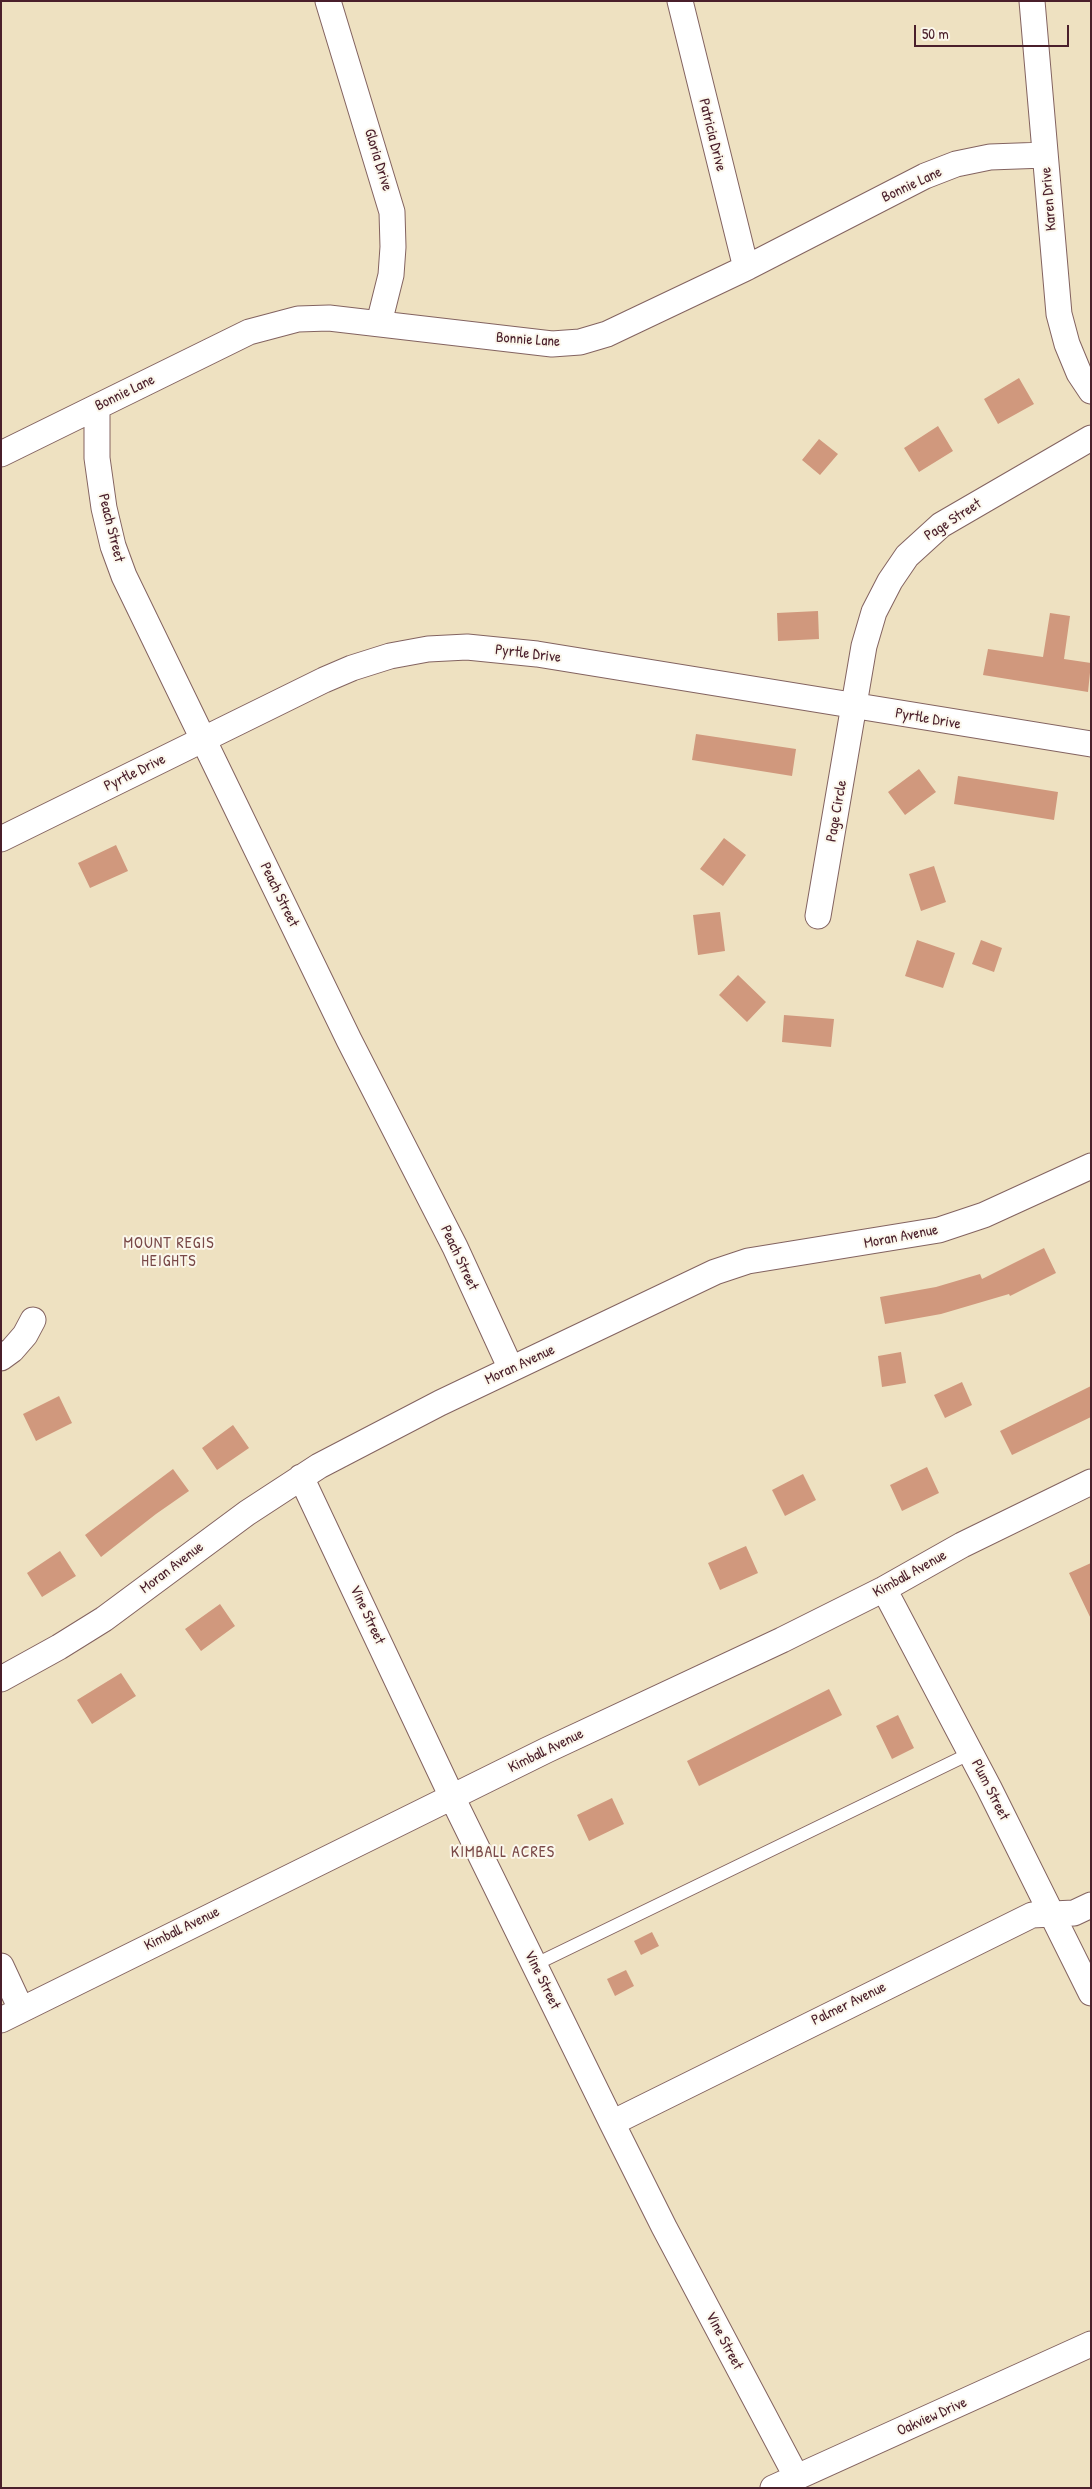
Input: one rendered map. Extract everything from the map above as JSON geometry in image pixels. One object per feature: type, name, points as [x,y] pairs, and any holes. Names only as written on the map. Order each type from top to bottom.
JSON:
[{"type":"street","name":"Gloria Drive","points":[[328,1],[392,212],[393,247],[391,275],[379,323]]},
{"type":"street","name":"Patricia Drive","points":[[680,1],[746,268]]},
{"type":"street","name":"Karen Drive","points":[[1032,1],[1059,314],[1067,344],[1079,373],[1091,391]]},
{"type":"street","name":"Bonnie Lane","points":[[1,454],[249,332],[298,319],[329,318],[552,344],[580,342],[607,334],[746,268],[925,176],[956,164],[990,157],[1045,155]]},
{"type":"street","name":"Peach Street","points":[[97,407],[97,458],[104,508],[113,546],[148,626],[349,1040],[455,1247],[511,1369]]},
{"type":"street","name":"Page Street","points":[[855,706],[864,646],[874,612],[890,580],[907,556],[941,525],[1091,438]]},
{"type":"street","name":"Pyrtle Drive","points":[[1,839],[352,668],[399,654],[428,650],[467,647],[537,654],[1091,744]]},
{"type":"street","name":"Page Circle","points":[[818,916],[855,706]]},
{"type":"street","name":"Moran Avenue","points":[[1,1679],[59,1648],[104,1619],[247,1513],[301,1477],[440,1403],[716,1272],[748,1262],[939,1230],[984,1215],[1091,1166]]},
{"type":"street","points":[[1,1358],[12,1350],[25,1335],[33,1320]]},
{"type":"street","name":"Vine Street","points":[[301,1477],[452,1797],[612,2123],[664,2227],[796,2476]]},
{"type":"street","name":"Kimball Avenue","points":[[11,2014],[547,1750],[782,1640],[884,1589],[962,1545],[1091,1482]]},
{"type":"street","name":"Plum Street","points":[[884,1589],[971,1753],[1091,1994]]},
{"type":"street","name":"Palmer Avenue","points":[[612,2123],[1032,1915],[1074,1913],[1091,1905]]},
{"type":"street","points":[[1,1966],[11,2014]]},
{"type":"street","name":"Oakview Drive","points":[[773,2488],[796,2476],[967,2402],[1091,2344]]},
{"type":"lane","points":[[534,1965],[971,1753]]},
{"type":"building","points":[[1019,378],[1034,404],[998,424],[984,399]]},
{"type":"building","points":[[938,426],[953,451],[919,472],[904,448]]},
{"type":"building","points":[[819,439],[838,454],[820,475],[802,460]]},
{"type":"building","points":[[818,611],[819,639],[778,641],[777,613]]},
{"type":"building","points":[[1050,613],[1070,616],[1064,659],[1091,663],[1088,692],[983,675],[988,649],[1043,657]]},
{"type":"building","points":[[696,734],[796,749],[792,776],[692,760]]},
{"type":"building","points":[[919,769],[936,792],[905,815],[888,792]]},
{"type":"building","points":[[958,776],[1058,792],[1054,820],[954,804]]},
{"type":"building","points":[[724,838],[746,855],[723,886],[700,869]]},
{"type":"building","points":[[116,845],[128,871],[90,888],[78,863]]},
{"type":"building","points":[[934,866],[946,902],[921,911],[909,874]]},
{"type":"building","points":[[720,912],[725,951],[698,955],[693,915]]},
{"type":"building","points":[[917,940],[955,953],[943,988],[905,976]]},
{"type":"building","points":[[981,940],[1002,948],[994,972],[972,964]]},
{"type":"building","points":[[738,975],[766,1002],[747,1022],[719,995]]},
{"type":"building","points":[[784,1015],[834,1019],[831,1047],[782,1042]]},
{"type":"building","points":[[1044,1248],[1056,1273],[1010,1296],[1009,1294],[941,1314],[885,1324],[880,1297],[936,1287],[980,1274],[982,1279]]},
{"type":"building","points":[[901,1352],[906,1383],[882,1387],[878,1356]]},
{"type":"building","points":[[962,1382],[972,1405],[945,1418],[934,1395]]},
{"type":"building","points":[[1091,1386],[1091,1417],[1012,1455],[1000,1431]]},
{"type":"building","points":[[59,1396],[72,1423],[36,1441],[23,1414]]},
{"type":"building","points":[[233,1425],[249,1448],[217,1470],[202,1448]]},
{"type":"building","points":[[927,1467],[939,1493],[902,1511],[890,1485]]},
{"type":"building","points":[[173,1469],[189,1491],[101,1557],[85,1535]]},
{"type":"building","points":[[803,1474],[816,1500],[785,1516],[772,1490]]},
{"type":"building","points":[[746,1546],[758,1573],[720,1590],[708,1563]]},
{"type":"building","points":[[60,1551],[76,1576],[42,1597],[27,1573]]},
{"type":"building","points":[[1091,1563],[1091,1619],[1069,1573]]},
{"type":"building","points":[[220,1604],[235,1626],[201,1651],[185,1629]]},
{"type":"building","points":[[121,1673],[136,1696],[92,1724],[77,1700]]},
{"type":"building","points":[[829,1689],[842,1715],[699,1786],[687,1761]]},
{"type":"building","points":[[898,1715],[914,1748],[892,1759],[876,1726]]},
{"type":"building","points":[[612,1798],[624,1824],[589,1841],[577,1815]]},
{"type":"building","points":[[652,1932],[659,1946],[641,1955],[634,1941]]},
{"type":"building","points":[[626,1970],[634,1986],[615,1996],[607,1979]]},
{"type":"district","name":"MOUNT REGIS HEIGHTS","points":[[169,1253]]},
{"type":"district","name":"KIMBALL ACRES","points":[[503,1853]]}]
